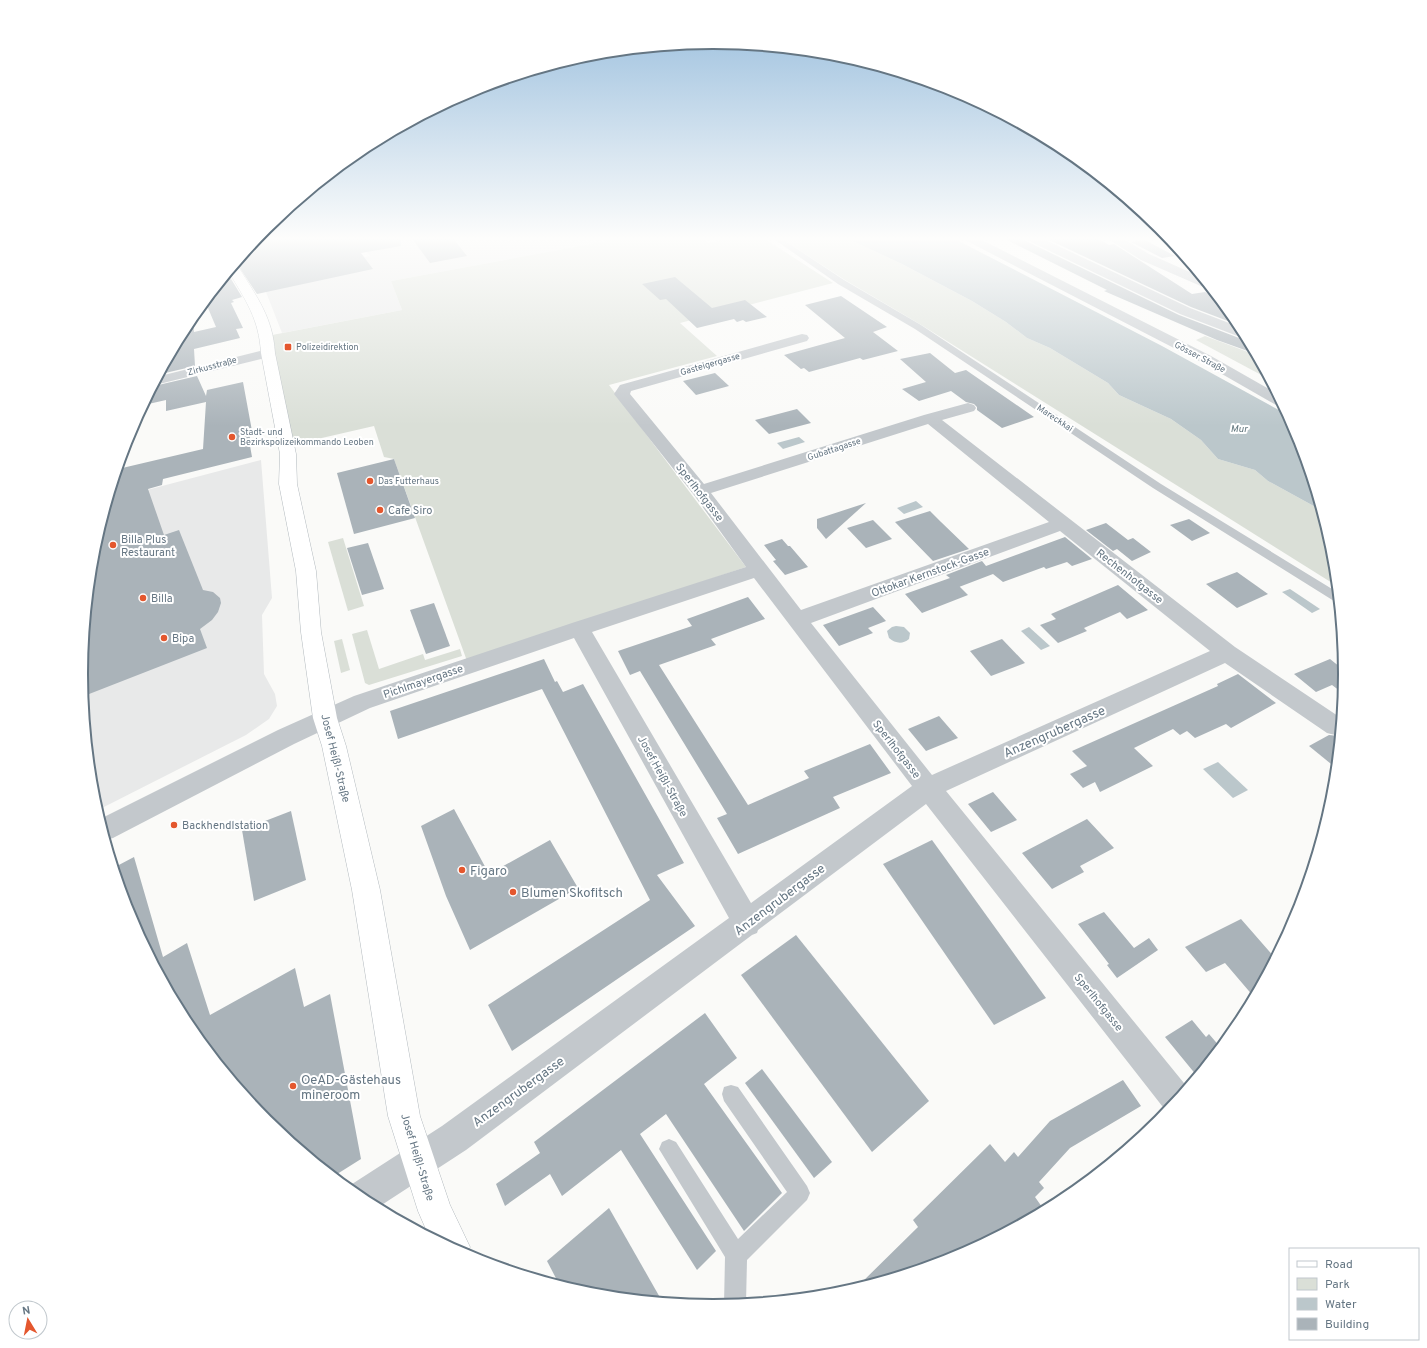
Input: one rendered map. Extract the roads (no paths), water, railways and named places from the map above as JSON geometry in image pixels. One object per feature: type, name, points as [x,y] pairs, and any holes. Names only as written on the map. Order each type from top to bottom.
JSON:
[{"type":"main road","name":"Josef Heißl-Straße","points":[[252,300],[260,314],[267,336],[268,353],[288,454],[288,484],[306,571],[311,632],[325,718],[334,746],[366,890],[402,1109],[435,1211],[449,1240]]},
{"type":"street","name":"Gösser Straße","points":[[1089,300],[1206,360],[1274,398]]},
{"type":"street","points":[[1161,300],[1185,311],[1235,330]]},
{"type":"street","name":"Gasteigergasse","points":[[622,394],[625,388],[802,338]]},
{"type":"street","name":"Zirkusstraße","points":[[162,380],[268,353]]},
{"type":"street","name":"Sperlhofgasse","points":[[622,394],[700,491],[796,620],[928,788],[1174,1096]]},
{"type":"street","name":"Gubattagasse","points":[[700,491],[930,418],[968,408]]},
{"type":"street","name":"Rechenhofgasse","points":[[930,418],[1228,653],[1335,726]]},
{"type":"street","name":"Ottokar Kernstock-Gasse","points":[[796,620],[1063,523]]},
{"type":"street","name":"Pichlmayergasse","points":[[108,828],[325,718],[362,702],[579,628],[758,570]]},
{"type":"street","name":"Josef Heißl-Straße","points":[[579,628],[747,923]]},
{"type":"street","name":"Anzengrubergasse","points":[[366,1194],[454,1138],[928,788],[1228,653]]},
{"type":"lane","name":"Mareckkai","points":[[871,300],[924,332],[1157,486],[1333,595]]},
{"type":"lane","points":[[732,1094],[800,1193],[736,1255]]},
{"type":"lane","points":[[669,1149],[736,1255],[735,1298]]},
{"type":"water","name":"Mur","points":[[970,300],[1073,300],[1162,346],[1280,410],[1291,435],[1315,507],[1268,481],[1255,470],[1218,459],[1201,440],[1171,419],[1119,395],[1108,383],[1050,348],[1027,338],[1006,322]]},
{"type":"water","points":[[799,437],[805,442],[783,449],[777,443]]},
{"type":"water","points":[[916,501],[923,507],[904,514],[897,508]]},
{"type":"water","points":[[1290,589],[1320,609],[1312,613],[1282,592]]},
{"type":"water","points":[[896,626],[904,627],[910,633],[909,639],[899,643],[889,638],[887,631]]},
{"type":"water","points":[[1029,627],[1050,646],[1041,650],[1021,631]]},
{"type":"water","points":[[1218,762],[1248,790],[1233,798],[1203,769]]},
{"type":"place","name":"Polizeidirektion","points":[[288,347]]},
{"type":"place","name":"Stadt- und Bezirkspolizeikommando Leoben","points":[[232,437]]},
{"type":"place","name":"Das Futterhaus","points":[[370,481]]},
{"type":"place","name":"Cafe Siro","points":[[380,510]]},
{"type":"place","name":"Billa Plus Restaurant","points":[[113,545]]},
{"type":"place","name":"Billa","points":[[143,598]]},
{"type":"place","name":"Bipa","points":[[164,638]]},
{"type":"place","name":"Backhendlstation","points":[[174,825]]},
{"type":"place","name":"Figaro","points":[[462,870]]},
{"type":"place","name":"Blumen Skofitsch","points":[[513,892]]},
{"type":"place","name":"OeAD-Gästehaus mineroom","points":[[293,1086]]}]
